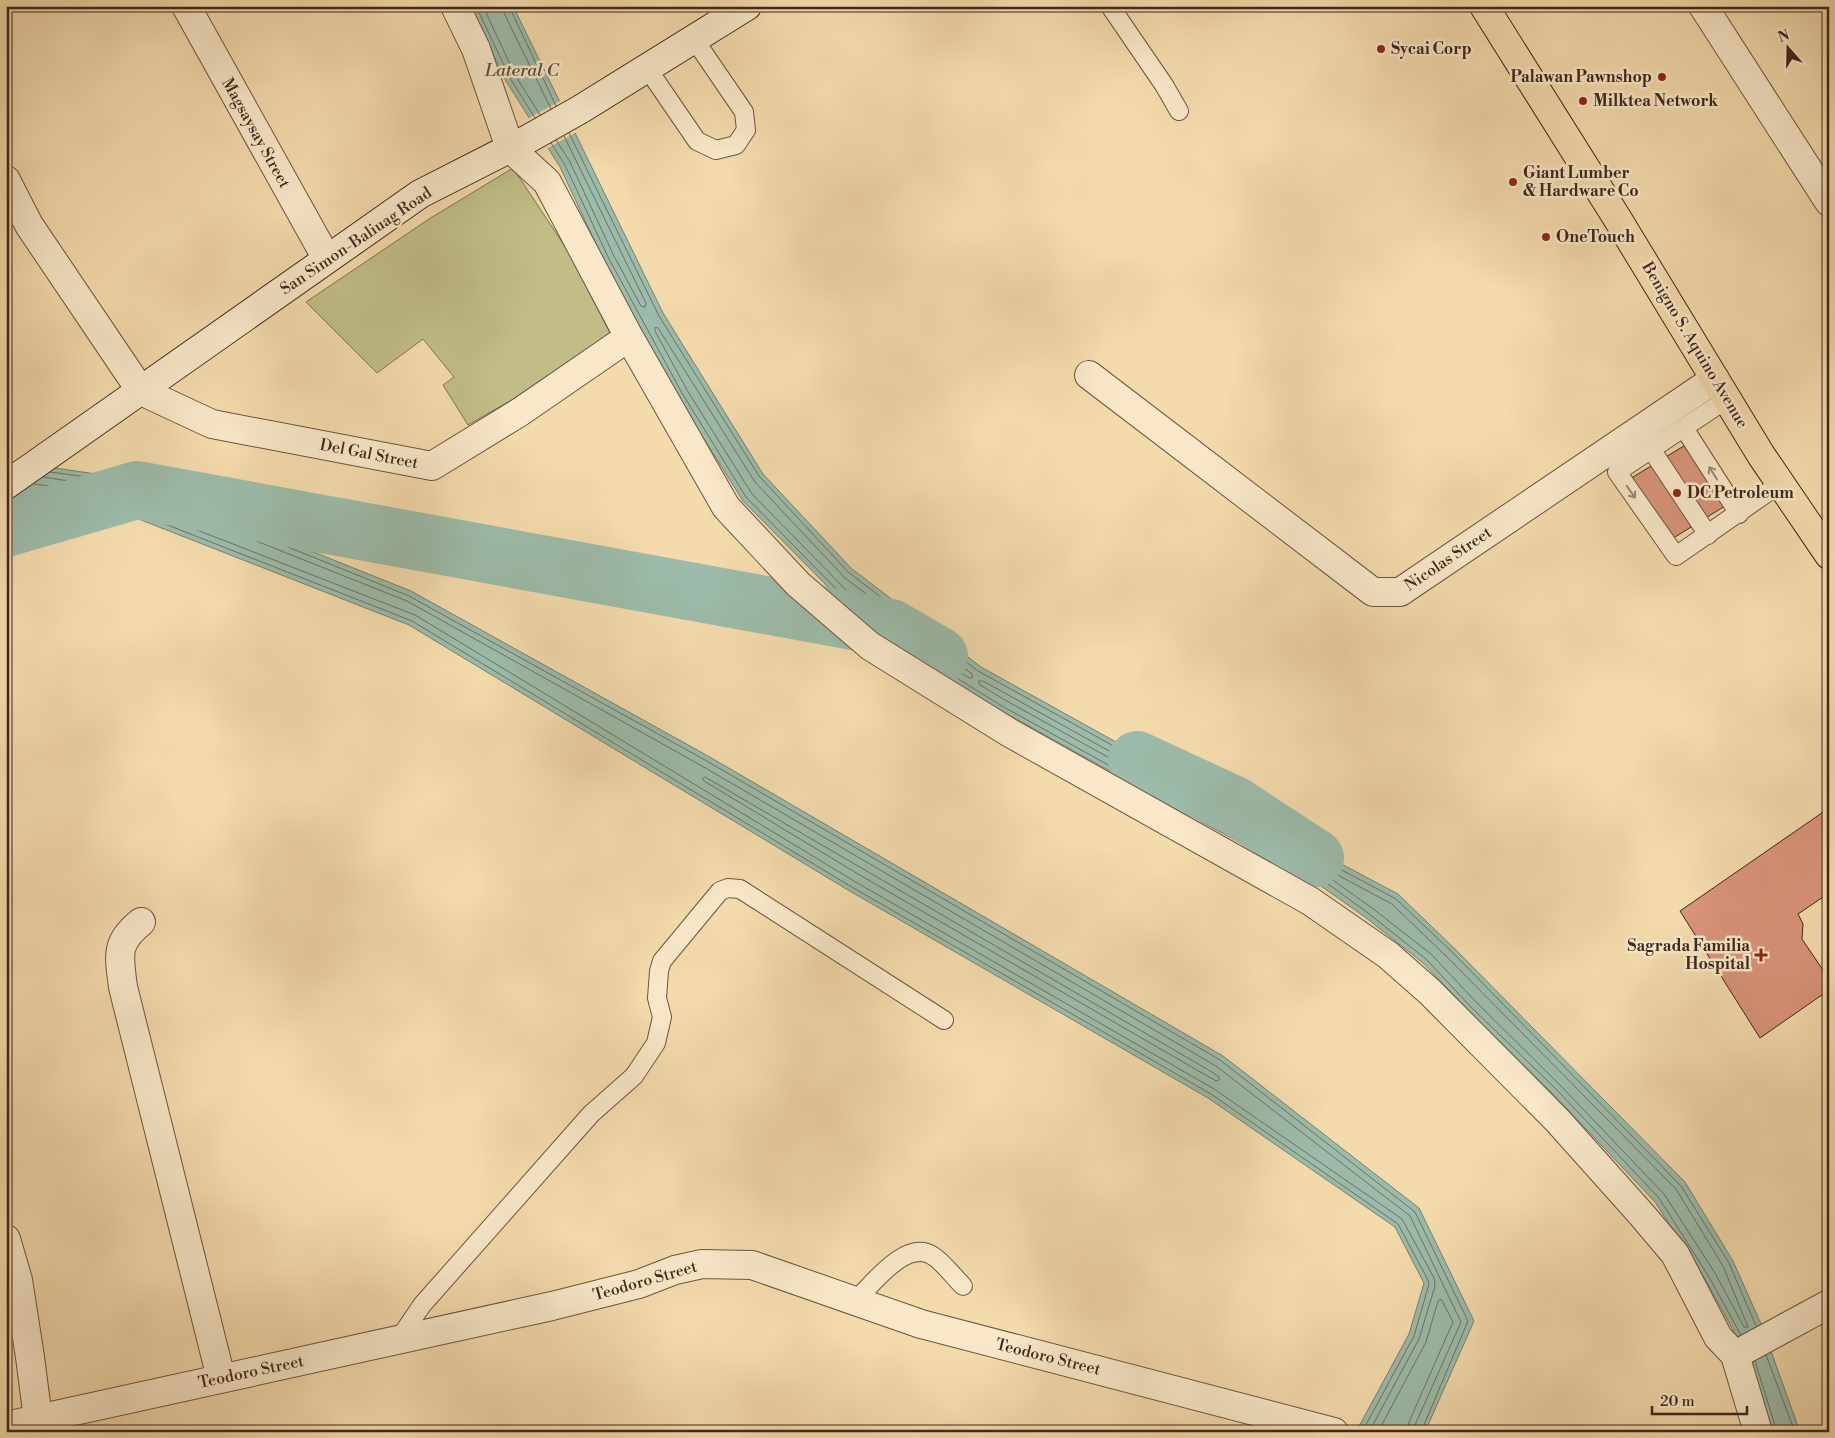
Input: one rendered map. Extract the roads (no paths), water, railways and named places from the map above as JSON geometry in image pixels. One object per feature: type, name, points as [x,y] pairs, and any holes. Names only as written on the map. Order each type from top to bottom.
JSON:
[{"type":"main road","name":"Benigno S. Aquino Avenue","points":[[1484,6],[1617,218],[1721,389],[1829,556]]},
{"type":"street","name":"Magsaysay Street","points":[[186,6],[327,259]]},
{"type":"street","points":[[455,6],[519,144],[547,182],[629,337],[726,507],[798,584],[870,646],[1010,733],[1310,901],[1388,955],[1430,992],[1558,1122],[1642,1214],[1675,1254],[1718,1337],[1735,1355],[1758,1432]]},
{"type":"street","name":"San Simon-Baliuag Road","points":[[6,486],[420,194],[519,144],[581,109],[747,6]]},
{"type":"street","points":[[1703,6],[1829,202]]},
{"type":"street","points":[[6,180],[28,225],[141,391]]},
{"type":"street","name":"Del Gal Street","points":[[141,391],[212,424],[432,466],[520,412],[629,337]]},
{"type":"street","name":"Nicolas Street","points":[[1089,374],[1373,592],[1400,592],[1721,389]]},
{"type":"street","points":[[141,922],[127,934],[122,944],[120,961],[123,987],[221,1378]]},
{"type":"street","points":[[6,1239],[18,1280],[38,1419]]},
{"type":"street","name":"Teodoro Street","points":[[6,1426],[552,1306],[639,1284],[675,1270],[702,1264],[752,1265],[922,1324],[1334,1432]]},
{"type":"street","points":[[1735,1355],[1829,1304]]},
{"type":"lane","points":[[1110,6],[1164,85],[1179,111]]},
{"type":"lane","points":[[647,68],[697,141],[716,150],[736,145],[746,130],[744,112],[694,39]]},
{"type":"lane","points":[[1721,389],[1684,428],[1616,472],[1676,556],[1781,484]]},
{"type":"lane","points":[[1684,428],[1739,514]]},
{"type":"lane","points":[[1652,449],[1708,535]]},
{"type":"lane","points":[[399,1340],[422,1305],[591,1114],[634,1076],[656,1043],[662,1017],[658,998],[659,972],[662,961],[720,891],[728,888],[740,889],[944,1020]]},
{"type":"lane","points":[[855,1300],[892,1264],[915,1252],[933,1255],[963,1286]]},
{"type":"water","name":"Lateral C","points":[[470,6],[513,6],[663,313],[763,474],[852,569],[981,667],[1215,797],[1398,894],[1457,951],[1685,1182],[1733,1261],[1762,1326],[1800,1432],[1773,1432],[1750,1361],[1705,1279],[1655,1202],[1552,1093],[1423,963],[1365,917],[1321,886],[1000,710],[900,649],[846,605],[743,501],[677,396],[604,261],[560,167],[506,81]]},
{"type":"water","points":[[6,461],[131,479],[411,591],[708,756],[1223,1056],[1419,1208],[1474,1321],[1425,1432],[1356,1432],[1409,1334],[1424,1283],[1395,1227],[1208,1098],[848,890],[409,625],[136,518],[6,545]]},
{"type":"waterway","points":[[6,528],[137,490],[891,628],[939,656]]},
{"type":"waterway","points":[[1137,760],[1234,805],[1315,858]]},
{"type":"place","name":"Sycai Corp","points":[[1381,49]]},
{"type":"place","name":"Palawan Pawnshop","points":[[1662,77]]},
{"type":"place","name":"Milktea Network","points":[[1583,101]]},
{"type":"place","name":"Giant Lumber & Hardware Co","points":[[1513,182]]},
{"type":"place","name":"OneTouch","points":[[1546,237]]},
{"type":"place","name":"DC Petroleum","points":[[1677,493]]},
{"type":"place","name":"Sagrada Familia Hospital","points":[[1761,955]]}]
